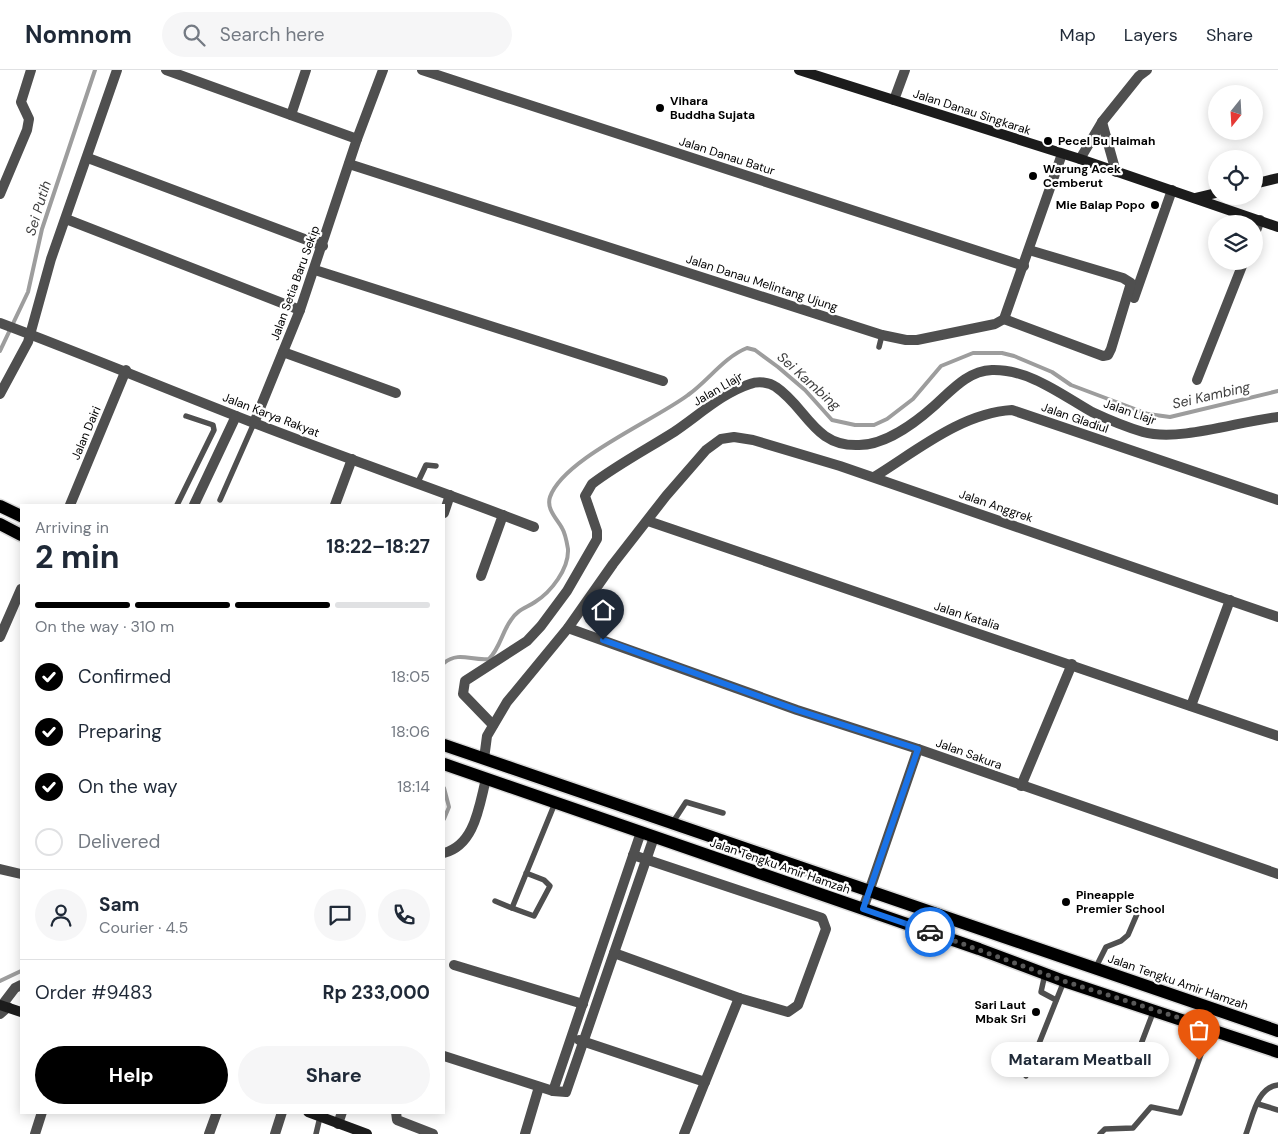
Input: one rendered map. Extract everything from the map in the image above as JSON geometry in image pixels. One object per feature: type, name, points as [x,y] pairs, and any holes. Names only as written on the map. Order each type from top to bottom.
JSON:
[{"type":"main road","points":[[0,506],[20,516]]},
{"type":"main road","points":[[0,524],[20,534]]},
{"type":"main road","name":"Jalan Tengku Amir Hamzah","points":[[448,746],[1278,1031]]},
{"type":"main road","name":"Jalan Tengku Amir Hamzah","points":[[449,766],[863,909],[1064,981],[1211,1028],[1278,1052]]},
{"type":"street","points":[[0,194],[27,130],[29,119],[21,102],[31,70]]},
{"type":"street","points":[[0,394],[24,352],[44,281],[117,70]]},
{"type":"street","points":[[166,70],[357,139]]},
{"type":"street","points":[[291,116],[306,70]]},
{"type":"street","name":"Jalan Setia Baru Sekip","points":[[254,423],[315,270],[357,139],[383,70]]},
{"type":"street","name":"Jalan Danau Batur","points":[[422,70],[1024,266]]},
{"type":"street","name":"Jalan Danau Singkarak","points":[[799,70],[1080,159],[1245,215]]},
{"type":"street","points":[[894,100],[905,70]]},
{"type":"street","points":[[1080,159],[1102,122],[1140,72]]},
{"type":"street","points":[[1102,122],[1116,172]]},
{"type":"street","points":[[1030,250],[1122,278],[1131,283],[1108,355],[1103,356],[1004,319],[1030,250],[1062,154]]},
{"type":"street","points":[[88,158],[323,246]]},
{"type":"street","name":"Jalan Danau Melintang Ujung","points":[[349,164],[882,335],[917,340],[995,324],[1004,319]]},
{"type":"street","points":[[1263,182],[1278,178]]},
{"type":"street","points":[[1111,363],[1172,190]]},
{"type":"street","points":[[1194,198],[1208,194]]},
{"type":"street","points":[[66,218],[300,310]]},
{"type":"street","name":"Jalan Danau Singkarak","points":[[1263,221],[1278,227]]},
{"type":"street","points":[[315,270],[663,381]]},
{"type":"street","points":[[1197,380],[1240,270]]},
{"type":"street","name":"Jalan Karya Rakyat","points":[[5,325],[126,370],[254,423],[418,482],[534,527]]},
{"type":"street","points":[[283,352],[396,393]]},
{"type":"street","name":"Jalan Dairi","points":[[70,504],[126,370]]},
{"type":"street","name":"Jalan Llajr","points":[[493,725],[463,694],[463,685],[465,681],[527,641],[567,591],[597,540],[597,531],[585,496],[592,484],[696,415],[752,383],[764,382],[775,387],[827,439],[860,446],[885,439],[932,408],[962,380],[991,370],[1029,377],[1094,413],[1153,434],[1172,435],[1278,417]]},
{"type":"street","name":"Jalan Gladiul","points":[[874,477],[957,427],[982,415],[1012,410],[1278,500]]},
{"type":"street","points":[[194,504],[236,416]]},
{"type":"street","name":"Jalan Anggrek","points":[[484,759],[487,736],[507,702],[568,628],[613,564],[648,520],[701,456],[721,439],[734,437],[753,440],[874,477],[1278,617]]},
{"type":"street","points":[[335,504],[352,459]]},
{"type":"street","points":[[445,510],[450,495]]},
{"type":"street","points":[[481,576],[503,515]]},
{"type":"street","name":"Jalan Katalia","points":[[648,520],[1278,736]]},
{"type":"street","points":[[0,637],[20,591]]},
{"type":"street","points":[[1191,706],[1230,600]]},
{"type":"street","name":"Jalan Sakura","points":[[568,628],[797,710],[918,749],[1278,874]]},
{"type":"street","points":[[1021,786],[1072,664]]},
{"type":"street","points":[[863,909],[918,749]]},
{"type":"street","points":[[445,854],[457,848],[469,834],[476,818],[486,779]]},
{"type":"street","points":[[553,1092],[640,832]]},
{"type":"street","points":[[445,1056],[553,1092],[566,1092],[654,837]]},
{"type":"street","points":[[614,953],[781,1012],[794,1010],[798,1005],[826,929],[824,920],[633,855]]},
{"type":"street","points":[[0,869],[20,874]]},
{"type":"street","points":[[454,965],[583,1004]]},
{"type":"street","points":[[20,986],[15,988],[2,1008],[20,1012]]},
{"type":"street","points":[[684,1134],[739,998]]},
{"type":"street","points":[[572,1038],[705,1082]]},
{"type":"street","points":[[524,1134],[539,1087]]},
{"type":"street","points":[[35,1134],[41,1114]]},
{"type":"street","points":[[209,1134],[216,1114]]},
{"type":"street","points":[[276,1134],[281,1114]]},
{"type":"street","points":[[313,1114],[366,1134]]},
{"type":"street","points":[[338,1124],[341,1114]]},
{"type":"street","points":[[396,1114],[397,1120],[406,1125],[433,1134]]},
{"type":"lane","points":[[879,347],[882,335]]},
{"type":"lane","points":[[177,504],[214,430],[213,426],[186,416]]},
{"type":"lane","name":"Jalan Setia Baru Sekip","points":[[220,500],[254,423]]},
{"type":"lane","points":[[418,482],[426,465],[436,466]]},
{"type":"lane","points":[[673,822],[684,803],[689,802],[723,813]]},
{"type":"lane","points":[[512,908],[555,803]]},
{"type":"lane","points":[[495,901],[536,916],[550,886],[544,880],[526,873]]},
{"type":"lane","points":[[1096,967],[1106,947],[1121,941],[1128,935],[1140,907]]},
{"type":"lane","points":[[1045,974],[1041,992],[1056,1000]]},
{"type":"lane","points":[[1026,1076],[1064,981]]},
{"type":"lane","points":[[1138,1052],[1154,1010]]},
{"type":"lane","points":[[1100,1134],[1105,1129],[1133,1128],[1151,1107],[1180,1113],[1211,1028]]},
{"type":"lane","points":[[1246,1134],[1266,1088],[1278,1084]]},
{"type":"lane","points":[[1258,1104],[1278,1110]]},
{"type":"lane","points":[[316,1134],[320,1117]]},
{"type":"waterway","name":"Sei Putih","points":[[0,351],[28,292],[42,229],[95,70]]},
{"type":"waterway","name":"Sei Kambing","points":[[445,662],[460,657],[489,659],[496,650],[513,617],[519,611],[541,598],[558,579],[568,557],[566,538],[549,506],[550,497],[558,483],[572,469],[591,455],[688,395],[723,363],[747,348],[755,350],[778,367],[805,390],[832,420],[855,425],[874,425],[887,419],[913,399],[941,366],[973,353],[1002,353],[1014,356],[1052,372],[1071,385],[1148,414],[1170,417],[1278,391]]},
{"type":"waterway","name":"Sei Kambing","points":[[445,792],[449,807],[445,817]]},
{"type":"waterway","name":"Sei Kambing","points":[[0,981],[20,971]]},
{"type":"way so far","points":[[930,932],[1064,981],[1211,1028],[1199,1060]]},
{"type":"place","name":"Vihara Buddha Sujata","points":[[660,108]]},
{"type":"place","name":"Pecel Bu Haimah","points":[[1048,141]]},
{"type":"place","name":"Warung Acek Cemberut","points":[[1033,176]]},
{"type":"place","name":"Mie Balap Popo","points":[[1155,205]]},
{"type":"place","name":"Pineapple Premier School","points":[[1066,902]]},
{"type":"place","name":"Sari Laut Mbak Sri","points":[[1036,1012]]},
{"type":"place","name":"Mataram Meatball","points":[[1199,1060]]},
{"type":"route","points":[[603,640],[797,710],[918,749],[863,909],[930,932]]}]
